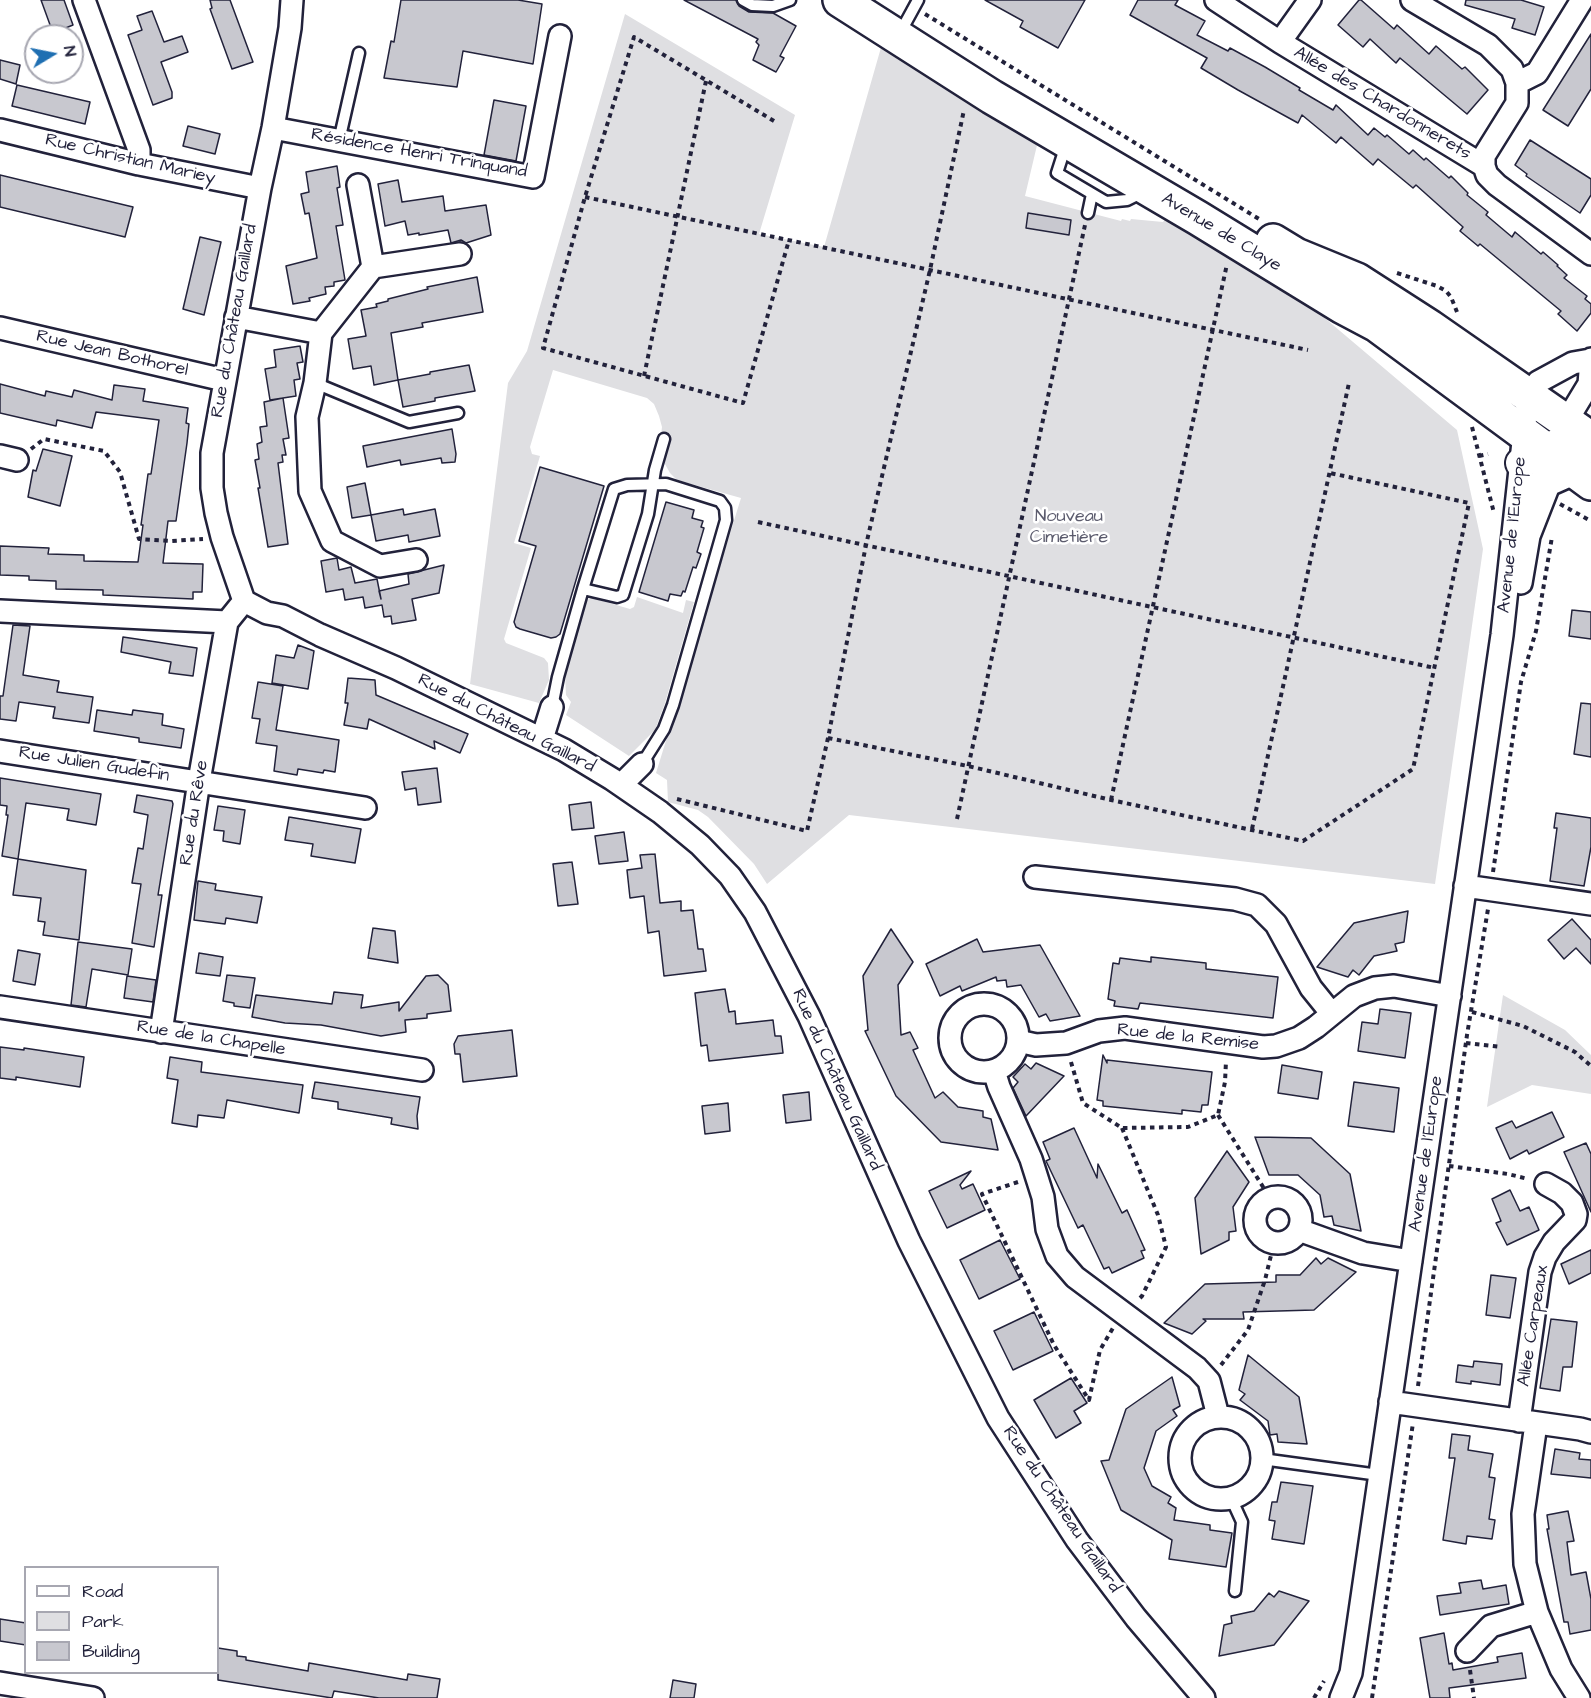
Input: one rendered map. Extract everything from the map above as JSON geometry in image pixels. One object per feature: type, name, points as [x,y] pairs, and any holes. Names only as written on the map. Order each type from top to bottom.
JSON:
[{"type":"main road","name":"Avenue de Claye","points":[[856,4],[913,10],[969,81],[1025,92],[1077,131],[1157,180],[1187,192],[1296,255],[1357,280],[1430,327],[1556,443]]},
{"type":"main road","name":"Avenue de Claye","points":[[856,4],[969,81],[1067,142],[1377,325],[1477,397],[1556,443]]},
{"type":"street","points":[[84,0],[139,150],[139,164]]},
{"type":"street","name":"Rue du Château Gaillard","points":[[292,0],[290,28],[273,128],[212,453],[212,488],[222,537],[244,601],[267,613],[283,616],[564,750],[660,812],[700,845],[730,876],[755,912],[809,1016],[909,1241],[998,1418],[1077,1540],[1136,1618],[1204,1698]]},
{"type":"street","name":"Allée des Chardonnerets","points":[[1216,0],[1484,166]]},
{"type":"street","name":"Allée des Chardonnerets","points":[[1281,42],[1310,0]]},
{"type":"street","points":[[1412,0],[1488,45],[1512,69],[1517,83],[1517,103],[1484,156],[1487,175],[1497,185],[1591,255]]},
{"type":"street","points":[[1517,83],[1537,73],[1582,0]]},
{"type":"street","name":"Résidence Henri Trinquand","points":[[273,128],[533,177],[560,36]]},
{"type":"street","name":"Rue Christian Mariey","points":[[0,130],[139,164],[260,188]]},
{"type":"street","points":[[358,185],[373,267]]},
{"type":"street","points":[[416,560],[380,566],[332,541],[309,491],[307,417],[315,383],[321,333],[373,267],[460,254]]},
{"type":"street","points":[[236,317],[321,333]]},
{"type":"street","name":"Rue Jean Bothorel","points":[[0,328],[224,380]]},
{"type":"street","points":[[1591,360],[1589,384],[1556,443],[1538,382],[1573,363],[1591,360]]},
{"type":"street","name":"Avenue de l'Europe","points":[[1502,635],[1514,622],[1529,536],[1549,484],[1556,443]]},
{"type":"street","name":"Avenue de l'Europe","points":[[1341,1698],[1351,1673],[1502,635],[1556,443]]},
{"type":"street","points":[[0,610],[226,622],[244,601]]},
{"type":"street","name":"Rue du Rêve","points":[[161,1032],[226,622]]},
{"type":"street","points":[[542,739],[552,707]]},
{"type":"street","name":"Rue Julien Gudefin","points":[[0,751],[365,808]]},
{"type":"street","points":[[621,785],[642,764]]},
{"type":"street","points":[[1035,877],[1235,899],[1257,904],[1276,924],[1311,988],[1332,1014]]},
{"type":"street","points":[[1465,886],[1591,904]]},
{"type":"street","name":"Rue de la Remise","points":[[1018,1041],[1036,1045],[1066,1043],[1099,1031],[1125,1028],[1263,1047],[1276,1046],[1299,1038],[1354,996],[1376,987],[1394,986],[1450,996]]},
{"type":"street","points":[[982,1003],[1004,1010],[1012,1018],[1017,1029],[1018,1041],[1011,1059],[1004,1066],[994,1071],[983,1072],[972,1070],[961,1064],[950,1044],[950,1032],[953,1021],[961,1012],[982,1003]]},
{"type":"street","name":"Rue de la Chapelle","points":[[0,1007],[422,1070]]},
{"type":"street","points":[[994,1071],[1038,1178],[1047,1229],[1057,1256],[1075,1277],[1197,1368],[1209,1381],[1218,1416]]},
{"type":"street","name":"Allée Carpeaux","points":[[1527,1422],[1540,1272],[1545,1257],[1554,1242],[1575,1220],[1576,1214],[1572,1203],[1562,1193],[1546,1184]]},
{"type":"street","points":[[1278,1196],[1293,1202],[1301,1215],[1299,1230],[1289,1241],[1274,1244],[1261,1236],[1254,1223],[1258,1208],[1270,1198],[1278,1196]]},
{"type":"street","points":[[1299,1230],[1363,1253],[1411,1261]]},
{"type":"street","points":[[1390,1401],[1591,1432]]},
{"type":"street","points":[[1218,1416],[1240,1421],[1249,1427],[1257,1436],[1262,1459],[1260,1472],[1253,1484],[1243,1493],[1231,1498],[1217,1499],[1204,1496],[1192,1488],[1184,1477],[1180,1464],[1180,1450],[1185,1437],[1199,1423],[1218,1416]]},
{"type":"street","points":[[1527,1422],[1523,1539],[1525,1564],[1537,1612],[1561,1669],[1579,1698]]},
{"type":"street","points":[[1467,1651],[1491,1626],[1537,1612]]},
{"type":"street","name":"Avenue de l'Europe","points":[[1351,1673],[1354,1698]]},
{"type":"street","points":[[0,1683],[93,1698]]},
{"type":"lane","points":[[743,0],[752,5],[773,6],[790,0]]},
{"type":"lane","points":[[339,141],[359,53]]},
{"type":"lane","points":[[1067,142],[1057,173],[1092,194],[1106,202],[1127,200],[1148,190]]},
{"type":"lane","points":[[1088,213],[1092,194]]},
{"type":"lane","points":[[315,383],[409,422],[458,413]]},
{"type":"lane","points":[[583,589],[617,597],[623,595],[648,513],[664,440]]},
{"type":"lane","points":[[552,707],[558,677],[583,589],[614,489],[627,485],[666,484],[720,501],[725,508],[726,520],[673,705],[664,729],[642,764]]},
{"type":"lane","points":[[1262,1459],[1379,1475]]},
{"type":"lane","points":[[1231,1498],[1242,1522],[1235,1591]]},
{"type":"path","points":[[913,10],[1266,224]]},
{"type":"path","points":[[774,121],[634,37],[585,197],[543,348],[743,403],[789,240]]},
{"type":"path","points":[[644,376],[706,81]]},
{"type":"path","points":[[677,799],[807,831],[866,545],[930,270],[969,81]]},
{"type":"path","points":[[585,197],[1308,350]]},
{"type":"path","points":[[957,819],[1088,213]]},
{"type":"path","points":[[1111,800],[1227,264]]},
{"type":"path","points":[[1388,271],[1437,286],[1451,297],[1456,312]]},
{"type":"path","points":[[1252,829],[1349,383]]},
{"type":"path","points":[[9,458],[44,439],[104,451],[120,472],[139,539],[171,541],[222,537]]},
{"type":"path","points":[[1479,456],[1488,454]]},
{"type":"path","points":[[828,738],[968,766],[1111,800],[1303,841],[1413,769],[1468,503],[1330,473]]},
{"type":"path","points":[[1556,514],[1558,503],[1591,521]]},
{"type":"path","points":[[758,522],[1435,668]]},
{"type":"path","points":[[1372,1698],[1466,1043],[1521,682],[1536,632],[1554,526]]},
{"type":"path","points":[[1472,1012],[1523,1026],[1575,1052],[1591,1066]]},
{"type":"path","points":[[1227,1042],[1225,1082],[1218,1115],[1270,1198]]},
{"type":"path","points":[[1066,1043],[1083,1103],[1122,1128],[1188,1127],[1218,1115]]},
{"type":"path","points":[[1466,1043],[1501,1047]]},
{"type":"path","points":[[1038,1178],[1012,1183],[982,1194],[1054,1345],[1089,1400],[1100,1350],[1123,1312],[1142,1296],[1166,1247],[1158,1215],[1122,1128]]},
{"type":"path","points":[[1449,1166],[1508,1174],[1546,1184]]},
{"type":"path","points":[[1209,1381],[1248,1330],[1265,1280],[1274,1244]]},
{"type":"path","points":[[1467,1651],[1474,1698]]},
{"type":"green space","name":"Nouveau Cimetière","points":[[625,14],[795,115],[759,234],[824,247],[882,44],[1038,141],[1025,196],[1121,221],[1131,219],[1163,222],[1165,219],[1320,314],[1457,430],[1483,549],[1435,884],[849,815],[767,884],[754,864],[708,817],[698,810],[668,802],[667,780],[656,773],[741,498],[684,482],[676,479],[670,473],[664,456],[670,438],[661,435],[662,427],[659,416],[654,404],[647,398],[553,370],[530,447],[532,454],[540,456],[514,543],[531,548],[504,639],[506,643],[544,658],[548,663],[549,680],[539,703],[470,684],[508,383],[527,351]]},
{"type":"green space","points":[[637,597],[683,613],[686,600],[694,602],[655,730],[629,756],[566,715],[571,702],[566,695],[565,675],[587,600],[592,598],[630,609],[634,607]]},
{"type":"green space","points":[[1503,995],[1565,1030],[1591,1055],[1591,1094],[1532,1085],[1487,1107]]},
{"type":"building","points":[[41,0],[64,0],[73,24],[50,24]]},
{"type":"building","points":[[210,0],[230,0],[253,62],[232,69],[210,9],[212,8]]},
{"type":"building","points":[[401,0],[518,0],[542,4],[533,64],[463,51],[457,87],[384,78],[391,41],[394,42]]},
{"type":"building","points":[[684,0],[736,0],[739,6],[749,12],[773,13],[796,26],[780,56],[784,58],[776,72],[753,60],[759,45],[756,42],[758,39]]},
{"type":"building","points":[[985,0],[1085,0],[1058,48],[1020,27],[1023,21]]},
{"type":"building","points":[[1138,0],[1178,0],[1175,5],[1205,21],[1197,35],[1228,51],[1230,48],[1265,67],[1333,110],[1336,105],[1368,135],[1374,128],[1385,137],[1387,135],[1409,154],[1413,150],[1424,160],[1426,158],[1449,178],[1451,176],[1468,193],[1467,195],[1488,212],[1486,215],[1512,237],[1515,232],[1558,265],[1567,275],[1564,278],[1587,296],[1585,299],[1591,304],[1591,313],[1577,331],[1558,314],[1561,311],[1480,244],[1478,246],[1460,231],[1463,227],[1416,185],[1413,188],[1378,159],[1373,165],[1341,137],[1336,143],[1302,115],[1298,123],[1201,68],[1207,58],[1130,15]]},
{"type":"building","points":[[1359,0],[1394,29],[1397,25],[1429,54],[1436,46],[1462,69],[1465,67],[1488,90],[1467,114],[1400,58],[1396,63],[1370,39],[1363,47],[1338,25]]},
{"type":"building","points":[[1466,0],[1521,0],[1544,7],[1535,35],[1512,28],[1515,19],[1465,5]]},
{"type":"building","points":[[152,11],[164,42],[182,36],[188,52],[161,62],[172,98],[153,105],[128,35],[142,30],[137,16]]},
{"type":"building","points":[[1591,34],[1591,89],[1568,126],[1543,110]]},
{"type":"building","points":[[0,60],[20,65],[16,84],[0,79]]},
{"type":"building","points":[[17,85],[90,102],[85,124],[12,106]]},
{"type":"building","points":[[494,100],[526,106],[516,161],[484,155]]},
{"type":"building","points":[[188,126],[220,134],[215,154],[183,146]]},
{"type":"building","points":[[1530,140],[1591,179],[1591,195],[1580,213],[1526,176],[1527,174],[1515,165]]},
{"type":"building","points":[[337,166],[340,187],[337,188],[343,225],[336,226],[345,280],[334,282],[334,286],[325,287],[326,294],[309,298],[310,301],[293,304],[286,266],[317,258],[309,213],[305,214],[301,194],[309,192],[306,172]]},
{"type":"building","points":[[0,175],[133,207],[125,237],[0,207]]},
{"type":"building","points":[[398,180],[402,202],[443,196],[445,211],[486,205],[491,235],[466,243],[461,240],[451,243],[448,230],[408,235],[405,221],[385,226],[378,184]]},
{"type":"building","points":[[1028,213],[1071,220],[1069,235],[1026,228]]},
{"type":"building","points":[[200,237],[221,242],[204,315],[183,309]]},
{"type":"building","points":[[477,277],[483,312],[422,323],[423,327],[391,333],[398,380],[374,385],[371,366],[353,369],[348,339],[366,336],[361,310],[377,307],[376,304],[388,301],[388,299],[428,289],[427,287]]},
{"type":"building","points":[[300,346],[303,362],[297,363],[300,379],[294,380],[296,396],[270,400],[265,369],[276,367],[274,350]]},
{"type":"building","points":[[469,365],[475,391],[435,398],[435,401],[403,407],[398,380]]},
{"type":"building","points":[[0,384],[45,396],[46,391],[72,397],[74,390],[112,400],[114,385],[145,389],[143,401],[188,408],[187,443],[176,521],[168,521],[163,563],[203,564],[202,592],[193,592],[193,599],[103,595],[103,590],[56,589],[56,581],[29,580],[29,576],[0,575],[0,546],[49,548],[48,554],[84,555],[84,561],[138,562],[148,474],[151,474],[159,420],[96,412],[92,428],[57,420],[56,426],[0,413]]},
{"type":"building","points":[[283,398],[289,438],[283,439],[286,455],[282,455],[283,462],[278,463],[288,544],[268,547],[255,460],[259,459],[257,444],[262,442],[260,427],[267,426],[264,402]]},
{"type":"building","points":[[452,429],[455,462],[442,463],[441,458],[401,465],[400,460],[367,467],[363,446]]},
{"type":"building","points":[[43,449],[72,456],[60,506],[28,497],[33,470],[36,471]]},
{"type":"building","points":[[540,467],[604,486],[560,634],[551,638],[520,629],[514,622],[536,546],[519,541]]},
{"type":"building","points":[[365,483],[371,515],[352,518],[347,487]]},
{"type":"building","points":[[666,502],[694,510],[692,518],[703,521],[701,527],[704,528],[697,552],[701,554],[696,568],[693,567],[685,592],[683,591],[681,596],[670,594],[668,601],[639,592]]},
{"type":"building","points":[[403,509],[404,515],[435,509],[440,536],[409,542],[408,535],[376,541],[371,515]]},
{"type":"building","points":[[337,558],[339,570],[351,567],[355,583],[377,579],[379,591],[409,584],[408,574],[444,565],[439,593],[412,599],[416,620],[392,624],[391,616],[384,617],[382,605],[365,608],[363,597],[345,600],[343,589],[326,592],[321,561]]},
{"type":"building","points":[[1572,610],[1591,612],[1591,639],[1569,636]]},
{"type":"building","points":[[13,625],[30,626],[23,675],[59,681],[57,692],[93,697],[89,723],[53,718],[55,707],[19,702],[16,721],[0,719],[0,696],[3,696]]},
{"type":"building","points":[[123,637],[197,648],[193,676],[169,673],[171,662],[121,652]]},
{"type":"building","points":[[298,645],[314,651],[308,689],[272,683],[276,655],[294,658]]},
{"type":"building","points":[[348,678],[375,680],[376,695],[468,734],[460,753],[434,741],[435,749],[369,719],[367,729],[344,725],[348,703],[345,703]]},
{"type":"building","points":[[258,682],[283,686],[276,730],[339,740],[335,772],[324,770],[323,773],[298,769],[297,775],[274,771],[277,746],[256,743],[260,719],[252,718]]},
{"type":"building","points":[[1581,703],[1591,704],[1591,757],[1574,754]]},
{"type":"building","points":[[97,710],[132,715],[133,710],[163,714],[162,725],[184,729],[181,748],[139,742],[139,738],[94,731]]},
{"type":"building","points":[[437,768],[441,802],[418,805],[416,788],[405,790],[402,772]]},
{"type":"building","points":[[0,778],[101,794],[96,825],[67,820],[69,809],[26,803],[18,859],[2,856],[8,815],[6,815],[7,806],[0,805]]},
{"type":"building","points":[[137,795],[172,801],[173,804],[158,895],[162,895],[154,947],[132,943],[141,884],[132,883],[138,848],[143,849],[148,815],[134,812]]},
{"type":"building","points":[[591,802],[594,828],[572,830],[569,805]]},
{"type":"building","points":[[218,806],[245,810],[240,844],[223,841],[224,831],[214,830]]},
{"type":"building","points":[[1556,813],[1591,818],[1591,847],[1584,886],[1550,881],[1557,828],[1554,828]]},
{"type":"building","points":[[289,817],[361,829],[355,863],[311,856],[313,844],[285,840]]},
{"type":"building","points":[[624,832],[628,861],[599,864],[595,836]]},
{"type":"building","points":[[655,854],[660,903],[681,901],[681,911],[693,910],[698,949],[703,949],[706,971],[664,976],[659,931],[648,933],[644,896],[630,898],[627,870],[642,868],[640,855]]},
{"type":"building","points":[[18,859],[86,870],[79,940],[43,935],[45,922],[38,921],[41,898],[13,895]]},
{"type":"building","points":[[572,862],[578,904],[558,906],[553,864]]},
{"type":"building","points":[[198,881],[216,884],[215,890],[262,897],[257,923],[226,918],[225,924],[194,920]]},
{"type":"building","points":[[1408,911],[1404,942],[1395,944],[1397,951],[1374,956],[1359,975],[1353,970],[1348,977],[1317,967],[1354,923]]},
{"type":"building","points":[[1572,919],[1591,940],[1591,964],[1576,948],[1564,959],[1548,940]]},
{"type":"building","points":[[373,928],[395,931],[398,963],[368,958]]},
{"type":"building","points":[[891,929],[913,962],[898,985],[901,1035],[910,1032],[918,1048],[913,1050],[935,1098],[943,1092],[958,1107],[983,1111],[983,1117],[991,1119],[998,1150],[941,1142],[896,1096],[865,1031],[868,1030],[863,976]]},
{"type":"building","points":[[977,939],[983,952],[1040,945],[1080,1016],[1050,1021],[1046,1014],[1039,1017],[1021,985],[1007,987],[1006,980],[997,981],[996,977],[962,991],[960,986],[940,996],[926,964]]},
{"type":"building","points":[[78,942],[132,949],[128,975],[92,969],[86,1007],[71,1005]]},
{"type":"building","points":[[18,950],[40,954],[35,985],[13,981]]},
{"type":"building","points":[[199,953],[223,957],[220,976],[196,973]]},
{"type":"building","points":[[1151,957],[1206,963],[1206,969],[1278,977],[1273,1018],[1140,1003],[1138,1009],[1114,1006],[1115,1001],[1108,999],[1113,963],[1119,964],[1120,958],[1151,962]]},
{"type":"building","points":[[227,975],[255,978],[250,1008],[234,1006],[234,1003],[223,1001]]},
{"type":"building","points":[[438,975],[448,985],[451,1011],[427,1014],[427,1018],[405,1020],[406,1032],[381,1036],[321,1025],[285,1023],[252,1017],[256,995],[332,1004],[334,992],[363,995],[361,1008],[399,1002],[399,1011],[426,976]]},
{"type":"building","points":[[127,976],[156,980],[153,1002],[124,998]]},
{"type":"building","points":[[725,989],[729,1012],[735,1011],[736,1024],[773,1020],[775,1036],[781,1036],[783,1053],[709,1061],[707,1045],[701,1046],[695,993]]},
{"type":"building","points":[[1380,1009],[1411,1013],[1405,1058],[1358,1051],[1362,1022],[1378,1024]]},
{"type":"building","points":[[512,1030],[517,1076],[463,1082],[460,1054],[455,1054],[454,1044],[458,1036]]},
{"type":"building","points":[[0,1047],[24,1050],[24,1048],[84,1057],[80,1087],[16,1077],[16,1080],[0,1078]]},
{"type":"building","points":[[1103,1055],[1107,1063],[1107,1060],[1212,1072],[1208,1105],[1202,1105],[1201,1112],[1182,1110],[1182,1114],[1103,1106],[1103,1101],[1097,1100]]},
{"type":"building","points":[[170,1057],[202,1062],[201,1072],[303,1085],[299,1113],[227,1100],[224,1118],[198,1115],[197,1127],[172,1123],[178,1080],[167,1078]]},
{"type":"building","points":[[1036,1063],[1064,1076],[1026,1116],[1013,1088],[1018,1082],[1013,1077],[1025,1064],[1031,1069]]},
{"type":"building","points":[[1282,1065],[1322,1072],[1318,1099],[1278,1093]]},
{"type":"building","points":[[315,1082],[420,1097],[417,1116],[418,1129],[391,1124],[392,1118],[338,1109],[338,1102],[312,1098]]},
{"type":"building","points":[[1354,1082],[1399,1088],[1394,1132],[1348,1126]]},
{"type":"building","points":[[809,1092],[811,1120],[786,1123],[783,1095]]},
{"type":"building","points":[[728,1103],[730,1131],[705,1134],[702,1106]]},
{"type":"building","points":[[1552,1112],[1564,1137],[1529,1154],[1527,1150],[1510,1159],[1496,1128],[1512,1121],[1516,1128]]},
{"type":"building","points":[[1074,1128],[1097,1178],[1098,1164],[1122,1213],[1127,1210],[1145,1250],[1141,1251],[1144,1258],[1112,1273],[1109,1267],[1104,1269],[1083,1225],[1078,1228],[1046,1161],[1050,1159],[1043,1142]]},
{"type":"building","points":[[1255,1137],[1311,1138],[1350,1174],[1361,1231],[1334,1225],[1332,1216],[1324,1217],[1320,1195],[1298,1175],[1269,1175]]},
{"type":"building","points":[[1586,1143],[1591,1154],[1591,1212],[1564,1152]]},
{"type":"building","points":[[1227,1151],[1249,1182],[1233,1207],[1236,1231],[1229,1232],[1229,1240],[1201,1254],[1195,1198]]},
{"type":"building","points":[[971,1171],[960,1185],[962,1189],[973,1184],[985,1210],[947,1228],[929,1191]]},
{"type":"building","points":[[1510,1190],[1520,1211],[1529,1207],[1539,1230],[1507,1245],[1496,1223],[1501,1221],[1492,1199]]},
{"type":"building","points":[[1000,1240],[1020,1279],[979,1299],[960,1260]]},
{"type":"building","points":[[1591,1250],[1591,1273],[1569,1284],[1561,1264]]},
{"type":"building","points":[[1316,1258],[1321,1264],[1328,1258],[1356,1272],[1314,1310],[1243,1312],[1244,1319],[1203,1319],[1206,1321],[1192,1334],[1164,1323],[1205,1284],[1276,1282],[1276,1275],[1300,1275]]},
{"type":"building","points":[[1491,1275],[1516,1278],[1510,1318],[1486,1315]]},
{"type":"building","points":[[1034,1312],[1053,1351],[1013,1370],[994,1331]]},
{"type":"building","points":[[1551,1319],[1577,1322],[1572,1367],[1563,1367],[1560,1391],[1540,1388]]},
{"type":"building","points":[[1248,1355],[1299,1397],[1307,1444],[1278,1442],[1277,1434],[1270,1435],[1268,1421],[1240,1400],[1245,1394],[1239,1390]]},
{"type":"building","points":[[1474,1361],[1502,1364],[1500,1385],[1471,1381],[1471,1384],[1456,1382],[1458,1365],[1473,1367]]},
{"type":"building","points":[[1172,1377],[1180,1406],[1173,1410],[1177,1416],[1156,1431],[1144,1468],[1152,1486],[1171,1497],[1168,1503],[1176,1508],[1174,1520],[1210,1525],[1210,1530],[1232,1533],[1226,1567],[1169,1559],[1172,1540],[1121,1510],[1101,1461],[1109,1460],[1126,1409]]},
{"type":"building","points":[[1071,1378],[1087,1403],[1074,1411],[1081,1423],[1056,1438],[1034,1400]]},
{"type":"building","points":[[1452,1434],[1470,1436],[1468,1450],[1493,1454],[1489,1477],[1495,1478],[1489,1519],[1495,1520],[1492,1539],[1467,1536],[1466,1544],[1443,1540],[1455,1458],[1449,1458]]},
{"type":"building","points":[[1555,1449],[1580,1453],[1579,1459],[1591,1460],[1591,1478],[1551,1474]]},
{"type":"building","points":[[1281,1482],[1313,1486],[1304,1544],[1272,1539],[1275,1521],[1269,1520],[1272,1502],[1277,1502]]},
{"type":"building","points":[[1568,1511],[1574,1541],[1567,1542],[1571,1575],[1586,1572],[1591,1599],[1591,1630],[1570,1634],[1568,1622],[1564,1622],[1547,1529],[1549,1529],[1547,1515]]},
{"type":"building","points":[[1481,1580],[1483,1589],[1506,1585],[1509,1604],[1440,1615],[1437,1596],[1461,1593],[1459,1583]]},
{"type":"building","points":[[1279,1591],[1309,1601],[1274,1645],[1219,1656],[1224,1625],[1232,1623],[1231,1616],[1254,1611],[1269,1593],[1274,1597]]},
{"type":"building","points":[[0,1619],[24,1623],[24,1645],[0,1641]]},
{"type":"building","points":[[1444,1633],[1449,1664],[1452,1663],[1453,1670],[1498,1662],[1497,1657],[1522,1653],[1526,1678],[1449,1688],[1450,1698],[1430,1698],[1420,1638]]},
{"type":"building","points":[[219,1648],[237,1651],[237,1656],[246,1657],[246,1660],[308,1671],[309,1663],[407,1680],[408,1674],[440,1679],[437,1698],[379,1698],[334,1691],[332,1698],[218,1680]]},
{"type":"building","points":[[673,1680],[696,1684],[694,1698],[670,1698]]}]
